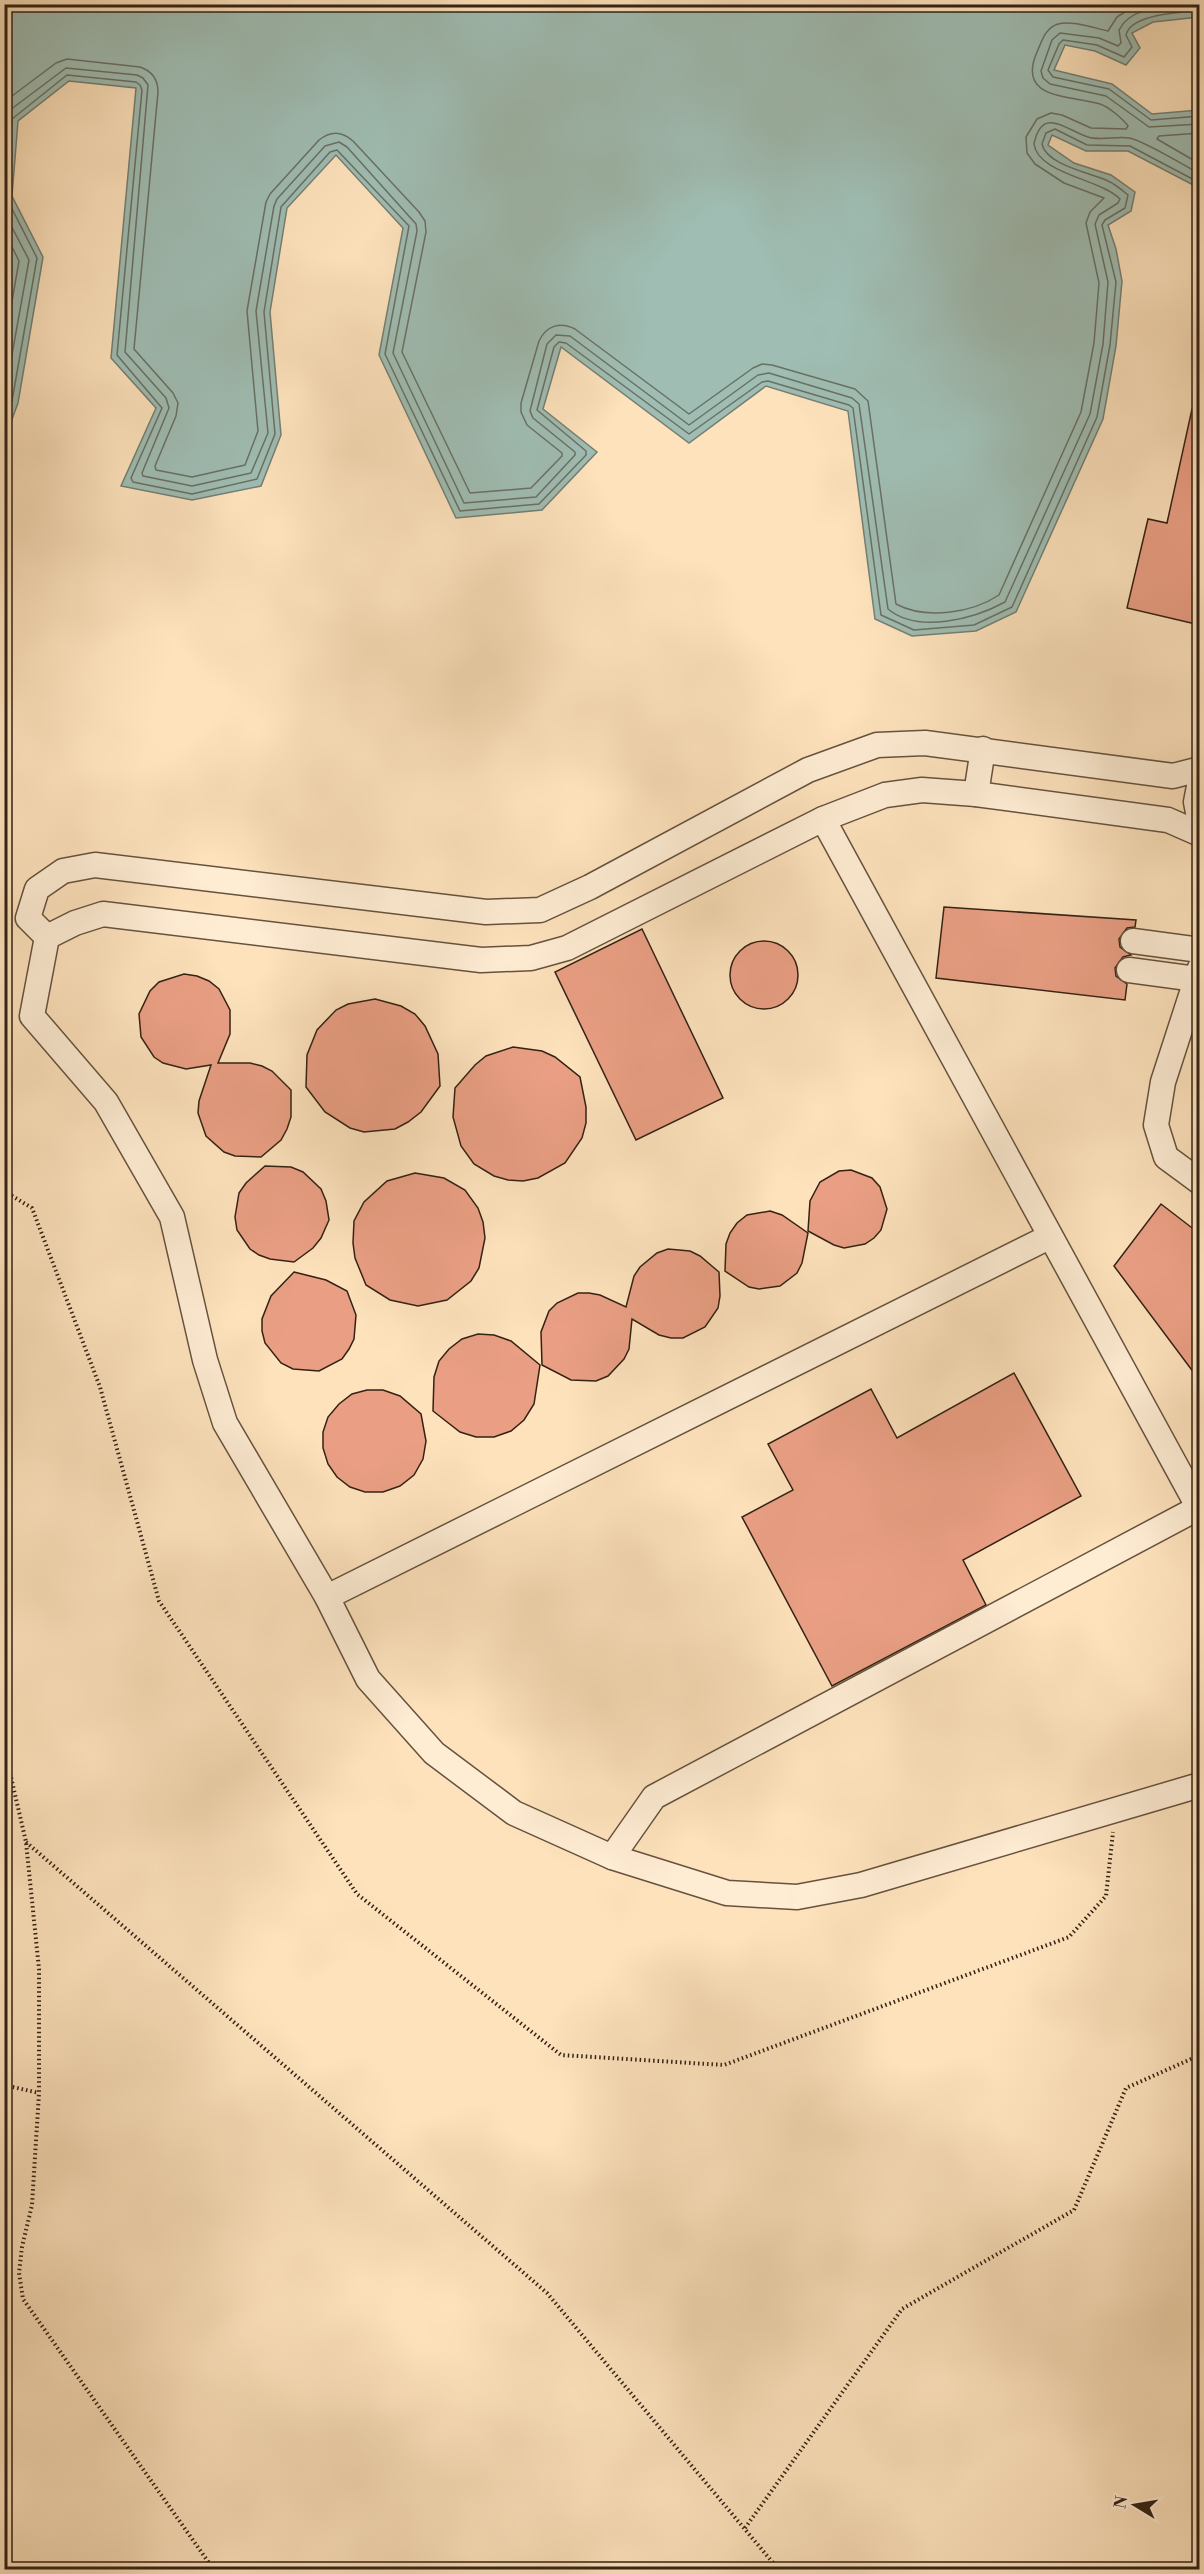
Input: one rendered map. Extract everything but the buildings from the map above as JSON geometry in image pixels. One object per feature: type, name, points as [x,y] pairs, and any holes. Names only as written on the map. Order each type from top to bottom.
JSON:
[{"type":"street","points":[[47,937],[28,918],[37,889],[63,871],[95,866],[486,912],[540,910],[590,887],[807,770],[877,745],[925,743],[983,749],[1173,776],[1200,769]]},
{"type":"street","points":[[976,794],[983,749]]},
{"type":"street","points":[[1200,781],[1196,802],[1200,823]]},
{"type":"street","points":[[47,937],[75,923],[104,914],[482,960],[531,958],[567,948],[823,819],[885,795],[922,790],[976,794],[1168,820],[1200,834]]},
{"type":"street","points":[[612,1857],[654,1797],[1199,1509],[823,819]]},
{"type":"street","points":[[47,937],[32,1016],[106,1102],[172,1217],[205,1360],[225,1423],[327,1597],[368,1679],[434,1753],[514,1813],[612,1857],[727,1893],[797,1897],[861,1885],[1200,1785]]},
{"type":"street","points":[[1133,941],[1200,950]]},
{"type":"street","points":[[1129,970],[1198,974],[1162,1082],[1155,1125],[1166,1157],[1200,1182]]},
{"type":"street","points":[[327,1597],[1049,1237]]},
{"type":"path","points":[[4,1747],[26,1842],[39,1969],[39,2093],[32,2205],[22,2247],[19,2273],[23,2300],[214,2570]]},
{"type":"path","points":[[26,1842],[547,2294],[779,2570]]},
{"type":"path","points":[[745,2528],[902,2309],[1074,2210],[1126,2088],[1200,2055]]},
{"type":"path","points":[[4,2085],[39,2093]]},
{"type":"water","points":[[5,4],[1199,5],[1199,17],[1153,22],[1132,33],[1140,48],[1126,65],[1095,51],[1065,45],[1054,70],[1112,84],[1152,114],[1199,110],[1199,188],[1128,151],[1086,151],[1052,135],[1048,145],[1074,163],[1111,175],[1135,192],[1131,211],[1108,225],[1116,249],[1122,281],[1116,346],[1103,419],[1016,612],[976,631],[912,636],[875,619],[848,411],[766,386],[689,443],[561,347],[543,409],[597,452],[542,510],[456,518],[379,355],[403,228],[336,155],[287,208],[270,312],[281,435],[261,486],[192,500],[121,486],[156,408],[111,358],[136,88],[69,81],[18,121],[12,196],[43,257],[18,403],[5,438]]}]
